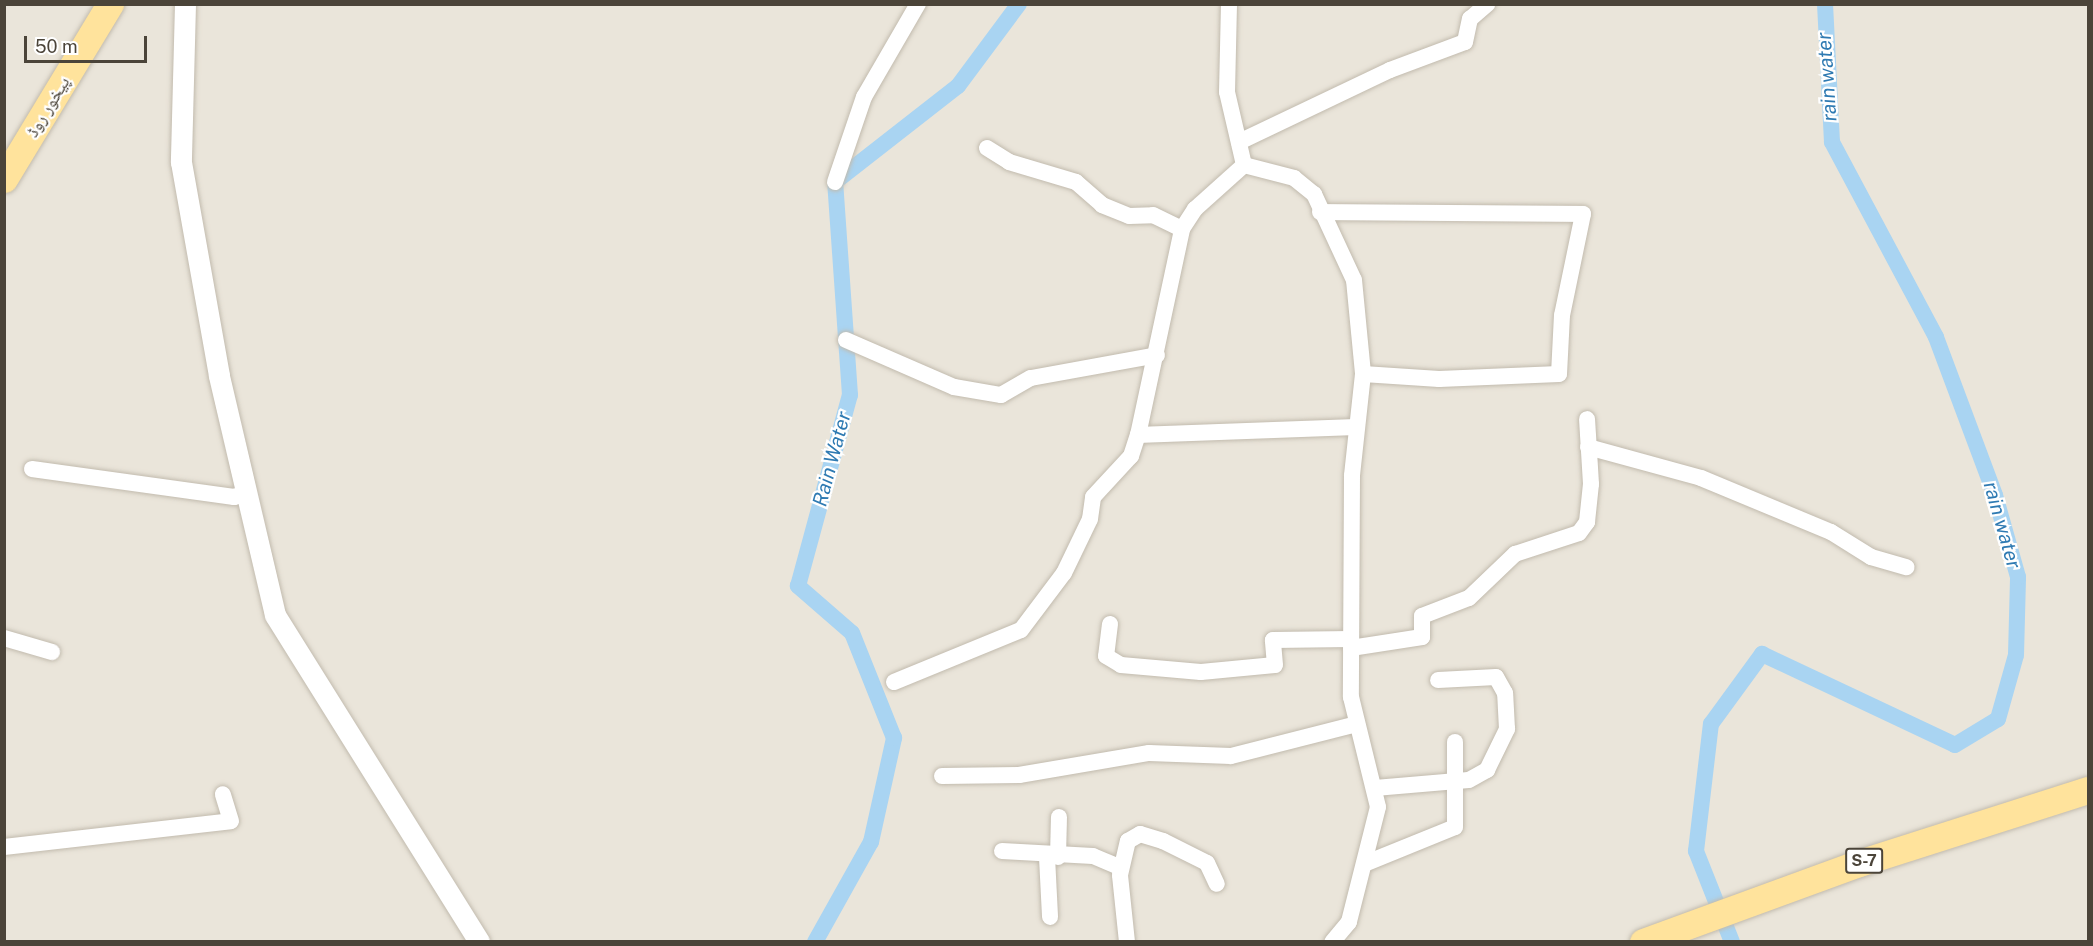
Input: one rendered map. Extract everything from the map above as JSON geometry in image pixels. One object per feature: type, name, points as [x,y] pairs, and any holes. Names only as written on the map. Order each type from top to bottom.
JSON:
[{"type":"main road","name":"پیخور روڈ","points":[[4,143],[89,4]]},
{"type":"main road","name":"پیخور روڈ","points":[[4,178],[110,4]]},
{"type":"main road","name":"S-7","points":[[1643,942],[1858,862],[2088,790]]},
{"type":"street","points":[[185,4],[181,162],[247,494],[275,615],[479,942]]},
{"type":"street","points":[[1229,4],[1227,92],[1244,165]]},
{"type":"street","points":[[1239,142],[1390,70],[1465,42],[1470,19],[1487,4]]},
{"type":"street","points":[[835,182],[864,97],[918,5]]},
{"type":"street","points":[[987,148],[1010,162],[1076,182],[1102,205],[1129,216],[1153,215],[1182,229]]},
{"type":"street","points":[[1244,165],[1294,178],[1314,194],[1320,212],[1354,279],[1363,374],[1355,427],[1351,643],[1357,724],[1378,807],[1349,922],[1332,942]]},
{"type":"street","points":[[894,681],[1022,630],[1064,573],[1090,519],[1093,497],[1131,456],[1157,355],[1182,229],[1195,210],[1244,165]]},
{"type":"street","points":[[1320,212],[1583,214],[1562,315],[1559,374],[1439,379],[1363,374]]},
{"type":"street","points":[[846,340],[954,387],[1001,395],[1031,378],[1157,355]]},
{"type":"street","points":[[1110,624],[1106,656],[1121,665],[1201,672],[1275,666],[1273,640],[1351,643],[1422,637],[1422,615],[1469,598],[1515,554],[1579,533],[1587,522],[1587,420]]},
{"type":"street","points":[[1138,435],[1355,427]]},
{"type":"street","points":[[1588,447],[1701,478],[1831,532],[1871,557],[1907,567]]},
{"type":"street","points":[[32,469],[234,497],[247,494]]},
{"type":"street","points":[[4,638],[52,652]]},
{"type":"street","points":[[1375,788],[1454,782],[1487,770],[1508,729],[1510,710],[1496,677],[1438,680]]},
{"type":"street","points":[[942,776],[1019,775],[1149,753],[1231,756],[1357,724]]},
{"type":"street","points":[[1364,864],[1455,827],[1455,742]]},
{"type":"street","points":[[4,847],[231,821],[224,794]]},
{"type":"street","points":[[1050,917],[1052,857],[1059,817]]},
{"type":"street","points":[[1127,942],[1120,868],[1128,841],[1140,834],[1208,863],[1217,884]]},
{"type":"street","points":[[1002,851],[1052,857],[1093,856],[1120,868]]},
{"type":"shaded area","points":[[5,5],[2088,5],[2088,941],[5,942]]},
{"type":"waterway","name":"Rain Water","points":[[815,942],[871,842],[894,738],[852,633],[798,586],[850,395],[835,182],[958,86],[1019,4]]},
{"type":"waterway","name":"rain water","points":[[1732,942],[1696,851],[1711,724],[1762,654],[1955,745],[1998,719],[2016,655],[2018,577],[1995,495],[1936,337],[1832,142],[1825,4]]}]
